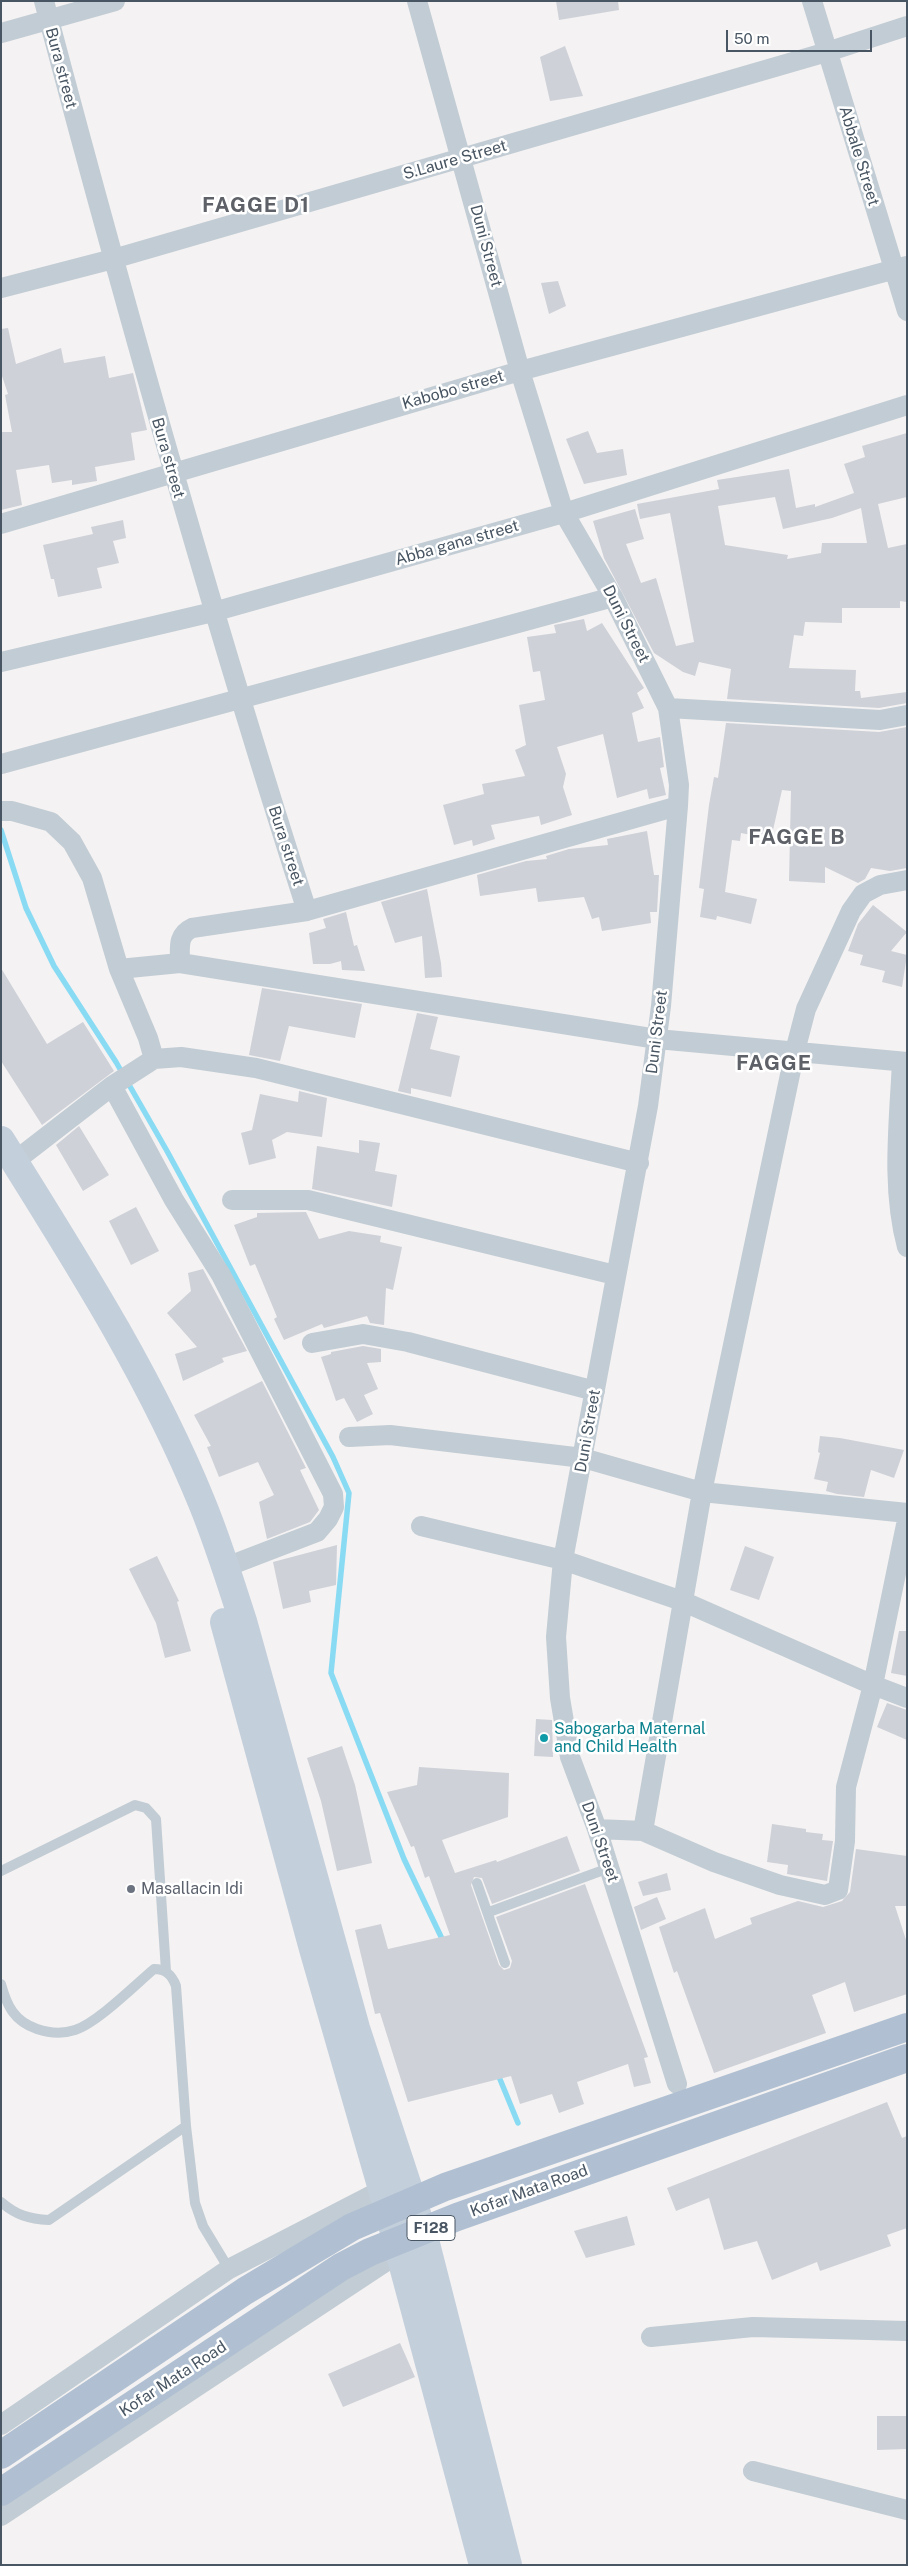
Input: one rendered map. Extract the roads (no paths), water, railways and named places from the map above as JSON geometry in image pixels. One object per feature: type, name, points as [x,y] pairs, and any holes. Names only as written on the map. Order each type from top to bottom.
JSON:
[{"type":"main road","points":[[6,1157],[87,1280],[152,1396],[202,1502],[226,1567],[350,2010],[394,2186],[399,2253],[483,2565]]},
{"type":"main road","points":[[6,1157],[109,1347],[155,1440],[198,1537],[215,1591],[313,1949],[394,2186],[426,2242],[508,2565]]},
{"type":"main road","name":"Kofar Mata Road","points":[[1,2455],[245,2291],[352,2228],[445,2187],[907,2027]]},
{"type":"main road","name":"Kofar Mata Road","points":[[1,2492],[333,2273],[370,2252],[466,2214],[907,2058]]},
{"type":"street","points":[[1,34],[46,11],[115,1]]},
{"type":"street","name":"Duni Street","points":[[417,1],[462,157],[520,371],[564,513],[613,597],[668,708],[679,785],[657,1039],[639,1163],[615,1275],[563,1560],[556,1637],[560,1698],[570,1757],[597,1829],[677,2084]]},
{"type":"street","name":"Abbale Street","points":[[812,1],[827,52],[901,268],[907,311]]},
{"type":"street","name":"Bura street","points":[[46,11],[172,472],[239,699],[307,911]]},
{"type":"street","name":"S.Laure Street","points":[[1,288],[113,259],[827,52],[907,26]]},
{"type":"street","name":"Kabobo street","points":[[1,524],[172,472],[520,371],[901,268]]},
{"type":"street","name":"Abba gana street","points":[[1,662],[213,612],[564,513],[907,405]]},
{"type":"street","points":[[1,764],[613,597]]},
{"type":"street","points":[[668,708],[880,720],[907,715]]},
{"type":"street","points":[[180,963],[180,937],[185,931],[192,928],[307,911],[678,806]]},
{"type":"street","points":[[7,811],[51,822],[72,842],[92,878],[119,969],[148,1038],[154,1059]]},
{"type":"street","points":[[643,1831],[702,1492],[795,1051],[806,1009],[851,911],[863,894],[880,885],[907,880]]},
{"type":"street","points":[[119,969],[180,963],[657,1039],[905,1062],[898,1177],[901,1225],[907,1247]]},
{"type":"street","points":[[6,1157],[154,1059],[181,1057],[256,1068],[639,1163]]},
{"type":"street","points":[[112,1086],[174,1200],[221,1275],[333,1494],[334,1507],[328,1519],[317,1532],[226,1567]]},
{"type":"street","points":[[232,1200],[308,1200],[615,1275]]},
{"type":"street","points":[[312,1343],[363,1334],[408,1342],[595,1391]]},
{"type":"street","points":[[350,1437],[390,1435],[583,1458],[702,1492],[907,1513]]},
{"type":"street","points":[[597,1829],[643,1831],[714,1862],[780,1885],[825,1895],[838,1890],[845,1841],[846,1787],[873,1685],[907,1520]]},
{"type":"street","points":[[421,1526],[563,1560],[682,1600],[873,1685],[907,1698]]},
{"type":"street","points":[[1,2516],[399,2253],[720,2139],[907,2069]]},
{"type":"street","points":[[1,2425],[229,2269],[394,2186]]},
{"type":"street","points":[[651,2337],[753,2327],[907,2331]]},
{"type":"street","points":[[753,2471],[907,2510]]},
{"type":"lane","points":[[1,1871],[135,1805],[146,1808],[156,1818],[166,1971]]},
{"type":"lane","points":[[489,1912],[609,1868]]},
{"type":"lane","points":[[477,1883],[489,1912],[505,1963]]},
{"type":"lane","points":[[1,1984],[5,1997],[16,2018],[47,2032],[63,2032],[76,2030],[92,2020],[154,1969],[166,1971],[171,1975],[176,1986],[191,2180],[198,2214],[229,2269]]},
{"type":"lane","points":[[1,2202],[12,2211],[29,2218],[49,2220],[186,2126]]},
{"type":"waterway","points":[[1,830],[26,908],[54,966],[116,1062],[167,1151],[333,1457],[349,1493],[331,1673],[404,1859],[444,1943]]},
{"type":"waterway","points":[[497,2072],[518,2123]]},
{"type":"place","name":"Sabogarba Maternal and Child Health","points":[[544,1738]]},
{"type":"place","name":"Masallacin Idi","points":[[131,1889]]},
{"type":"district","name":"FAGGE D1","points":[[256,206]]},
{"type":"district","name":"FAGGE B","points":[[797,838]]},
{"type":"district","name":"FAGGE","points":[[774,1064]]}]
